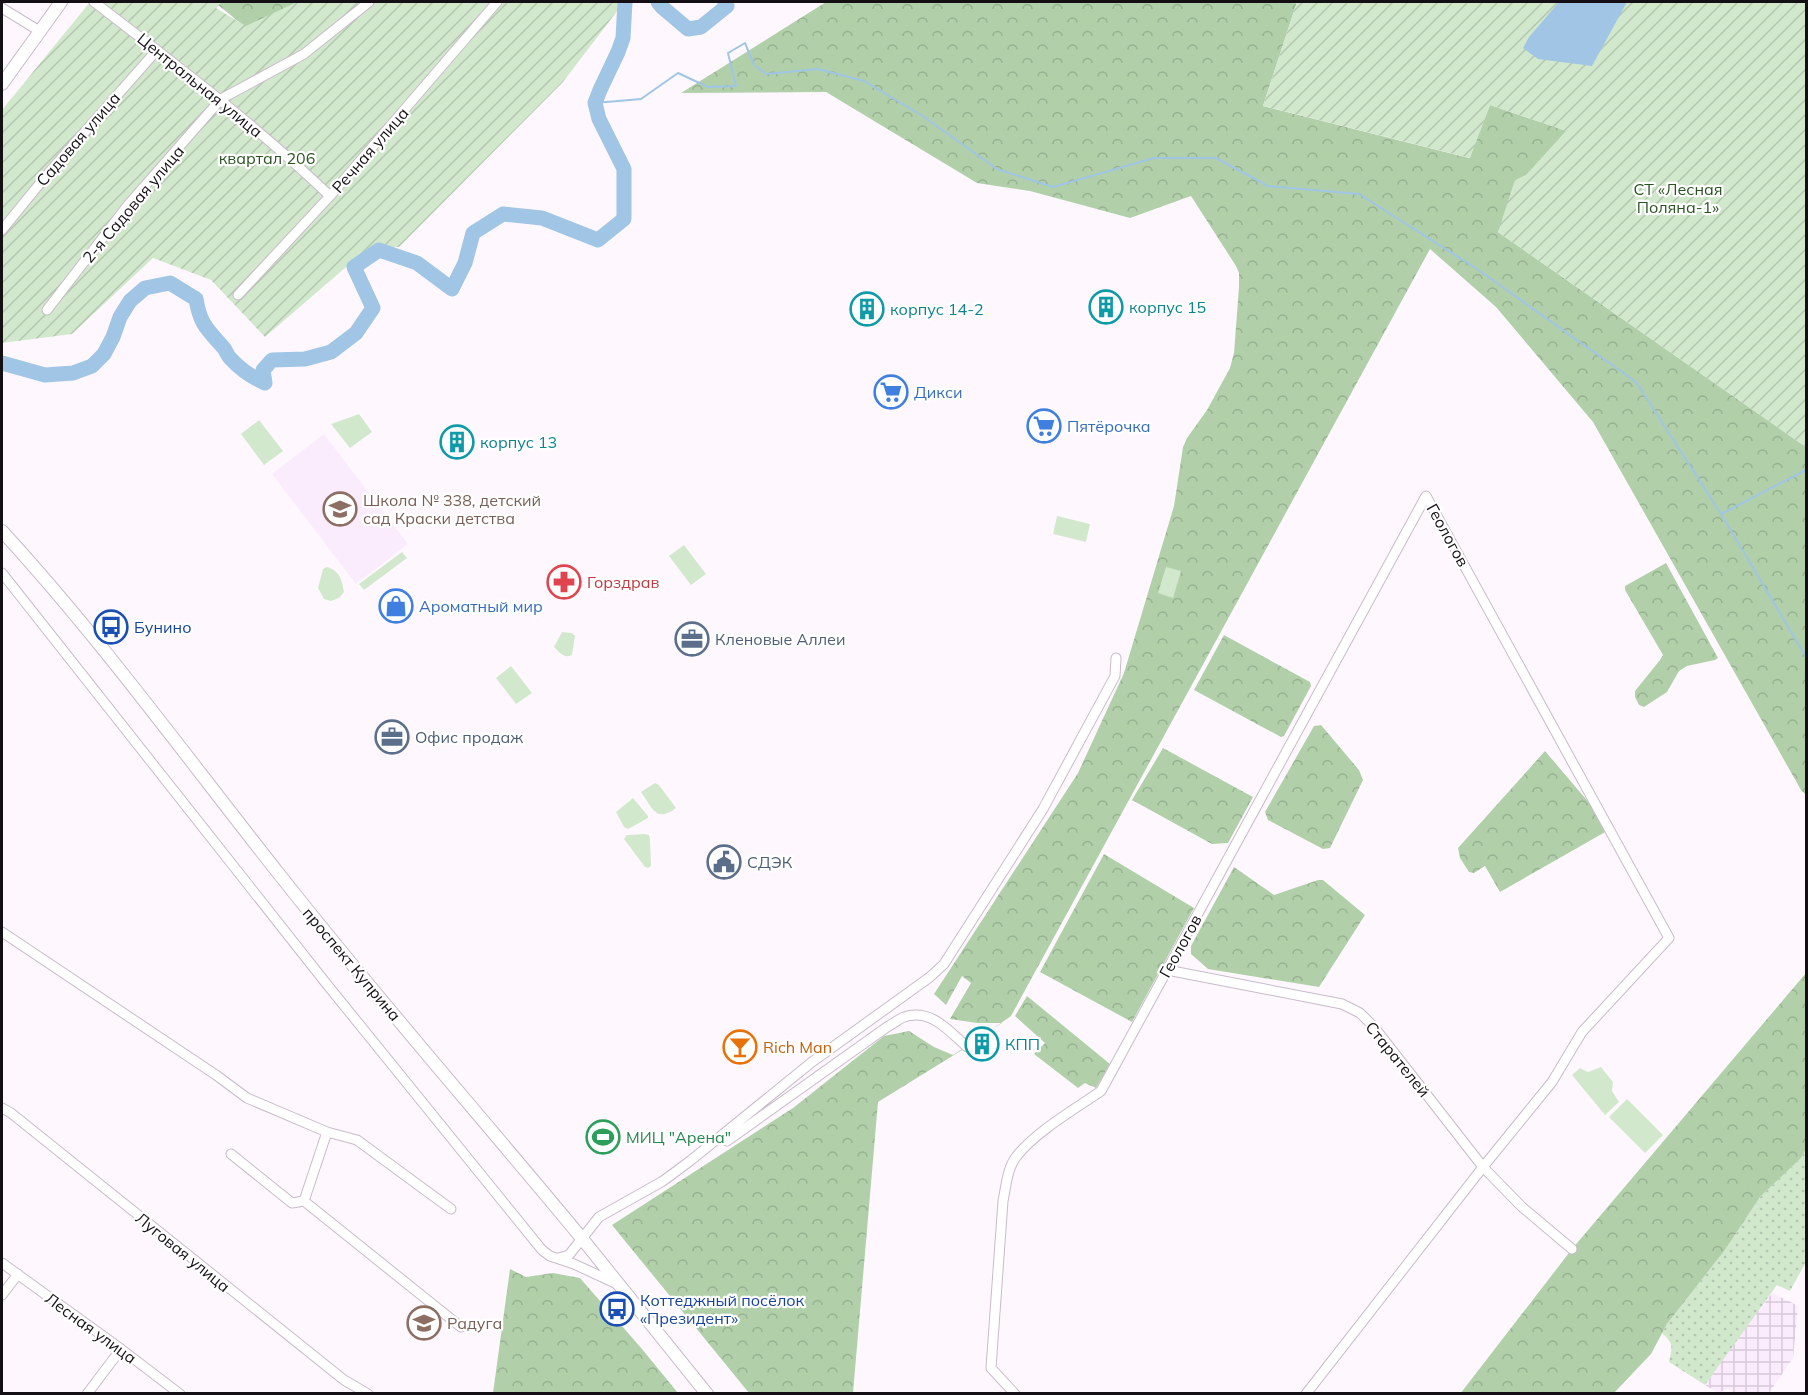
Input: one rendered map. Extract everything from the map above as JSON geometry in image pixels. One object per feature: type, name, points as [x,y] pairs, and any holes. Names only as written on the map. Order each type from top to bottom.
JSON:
[{"type":"main road","points":[[2,84],[62,2]]},
{"type":"main road","name":"проспект Куприна","points":[[2,531],[87,628],[144,698],[283,880],[582,1239],[707,1394]]},
{"type":"street","name":"Центральная улица","points":[[94,2],[220,99],[288,156],[330,196]]},
{"type":"street","points":[[220,99],[304,54],[369,2]]},
{"type":"street","name":"Речная улица","points":[[238,295],[330,196],[497,2]]},
{"type":"street","points":[[2,8],[41,32]]},
{"type":"street","name":"Садовая улица","points":[[2,230],[53,168],[157,50]]},
{"type":"street","name":"2-я Садовая улица","points":[[47,310],[128,205],[220,99]]},
{"type":"street","name":"Геологов","points":[[1015,1394],[991,1368],[1003,1201],[1008,1175],[1015,1158],[1029,1143],[1101,1091],[1426,496],[1669,938],[1582,1032],[1559,1073],[1306,1394]]},
{"type":"street","points":[[2,573],[325,982],[535,1242],[550,1256],[619,1285]]},
{"type":"street","points":[[559,1258],[569,1255],[599,1217],[663,1181],[812,1062],[944,964],[1043,809],[1115,676],[1116,658]]},
{"type":"street","points":[[2,932],[247,1098],[327,1132],[357,1140],[451,1209]]},
{"type":"street","name":"Старателей","points":[[1167,970],[1342,1004],[1360,1013],[1483,1167],[1522,1207],[1572,1249]]},
{"type":"street","points":[[722,1135],[727,1141],[878,1033],[904,1017],[920,1014],[931,1018],[967,1047]]},
{"type":"street","name":"Луговая улица","points":[[2,1108],[335,1374],[368,1394]]},
{"type":"street","points":[[304,1201],[327,1132]]},
{"type":"street","points":[[231,1154],[292,1203],[304,1201],[461,1327]]},
{"type":"street","name":"Лесная улица","points":[[2,1263],[180,1394]]},
{"type":"street","points":[[2,1295],[18,1274]]},
{"type":"street","points":[[87,1394],[121,1349]]},
{"type":"shaded area","name":"Школа № 338, детский сад Краски детства","points":[[324,434],[408,544],[356,584],[272,474]]},
{"type":"shaded area","points":[[1772,1293],[1798,1307],[1793,1358],[1769,1393],[1735,1393],[1727,1389],[1718,1393],[1705,1385],[1731,1347]]},
{"type":"green space","name":"квартал 206","points":[[90,2],[222,2],[216,8],[246,26],[297,2],[624,2],[563,82],[399,247],[367,249],[265,337],[211,280],[153,258],[72,334],[2,343],[2,110]]},
{"type":"green space","points":[[223,2],[308,2],[248,29],[218,5]]},
{"type":"green space","points":[[826,2],[1297,2],[1263,106],[1469,158],[1490,105],[1567,131],[1526,176],[1498,232],[1806,447],[1806,795],[1801,790],[1593,422],[1496,307],[1430,249],[1011,1016],[1001,1023],[977,1023],[950,1019],[971,983],[962,976],[946,1005],[934,994],[1078,773],[1124,673],[1174,506],[1183,447],[1230,368],[1234,353],[1239,273],[1191,196],[1130,218],[1030,191],[977,183],[826,92],[681,93]]},
{"type":"green space","name":"СТ «Лесная Поляна-1»","points":[[1297,2],[1806,2],[1806,447],[1498,232],[1515,180],[1526,175],[1566,131],[1490,105],[1470,158],[1263,106]]},
{"type":"green space","points":[[359,414],[372,432],[350,448],[331,424]]},
{"type":"green space","points":[[259,420],[283,451],[264,465],[241,434]]},
{"type":"green space","points":[[1057,516],[1090,524],[1086,542],[1053,534]]},
{"type":"green space","points":[[684,545],[706,574],[691,585],[669,556]]},
{"type":"green space","points":[[402,552],[407,558],[364,590],[359,584]]},
{"type":"green space","points":[[1666,563],[1718,658],[1687,666],[1679,671],[1667,692],[1644,707],[1639,705],[1635,691],[1663,655],[1625,590],[1625,586]]},
{"type":"green space","points":[[327,567],[340,576],[344,592],[339,598],[331,601],[324,599],[318,588],[323,569]]},
{"type":"green space","points":[[1166,567],[1181,571],[1173,598],[1158,593]]},
{"type":"green space","points":[[562,632],[572,633],[575,636],[572,655],[564,656],[554,647]]},
{"type":"green space","points":[[1224,635],[1310,682],[1311,686],[1284,736],[1281,737],[1194,690]]},
{"type":"green space","points":[[511,666],[532,693],[516,704],[496,678]]},
{"type":"green space","points":[[1321,725],[1359,770],[1363,780],[1330,848],[1323,849],[1268,820],[1265,812],[1314,726]]},
{"type":"green space","points":[[1163,748],[1253,797],[1228,843],[1212,844],[1132,800]]},
{"type":"green space","points":[[1545,751],[1591,805],[1607,831],[1500,892],[1485,866],[1474,873],[1469,872],[1460,858],[1458,848]]},
{"type":"green space","points":[[655,783],[676,808],[659,814],[652,808],[641,792]]},
{"type":"green space","points":[[633,798],[648,818],[628,829],[624,827],[616,812]]},
{"type":"green space","points":[[627,835],[649,835],[650,839],[651,866],[648,868],[624,839]]},
{"type":"green space","points":[[1104,854],[1194,908],[1132,1022],[1040,972]]},
{"type":"green space","points":[[1234,867],[1274,895],[1323,880],[1365,915],[1319,987],[1208,969],[1191,954],[1191,946]]},
{"type":"green space","points":[[1806,973],[1806,1149],[1801,1158],[1760,1197],[1725,1250],[1667,1324],[1651,1354],[1614,1393],[1460,1394],[1572,1249]]},
{"type":"green space","points":[[1027,996],[1110,1064],[1096,1088],[1085,1083],[1078,1088],[1034,1054],[1045,1043],[1015,1016]]},
{"type":"green space","points":[[909,1031],[934,1047],[953,1055],[989,1031],[967,1047],[878,1102],[853,1393],[749,1393],[612,1225],[793,1108],[884,1036]]},
{"type":"green space","points":[[1601,1067],[1613,1082],[1612,1091],[1619,1102],[1605,1115],[1572,1075],[1580,1068],[1588,1072]]},
{"type":"green space","points":[[1627,1099],[1663,1135],[1645,1153],[1609,1117]]},
{"type":"green space","points":[[1806,1149],[1806,1262],[1790,1291],[1777,1285],[1705,1385],[1669,1362],[1671,1346],[1662,1333],[1725,1250],[1760,1197],[1801,1158]]},
{"type":"green space","points":[[510,1269],[526,1277],[553,1273],[580,1278],[678,1393],[493,1393]]},
{"type":"water","points":[[1559,2],[1627,2],[1592,66],[1538,59],[1523,48],[1529,37]]},
{"type":"waterway","points":[[2,363],[45,375],[73,373],[92,366],[104,354],[120,317],[130,301],[145,288],[170,283],[196,299],[205,326],[230,358],[246,372],[265,383],[263,370],[272,360],[305,359],[331,352],[356,333],[373,308],[354,267],[379,250],[417,263],[452,289],[465,263],[473,233],[503,214],[542,218],[598,240],[624,219],[624,169],[599,119],[595,103],[623,38],[625,2]]},
{"type":"waterway","points":[[658,2],[688,29],[701,27],[727,6],[725,2]]},
{"type":"waterway","points":[[595,103],[641,99],[678,73],[708,87],[736,86],[728,53],[745,43],[754,65],[766,74],[818,69],[864,81],[921,115],[997,169],[1053,187],[1154,158],[1216,158],[1268,186],[1359,194],[1477,269],[1636,382],[1721,514],[1806,657]]},
{"type":"waterway","points":[[1721,514],[1806,470]]},
{"type":"place","name":"корпус 15","points":[[1106,307]]},
{"type":"place","name":"корпус 14-2","points":[[867,309]]},
{"type":"place","name":"Дикси","points":[[891,392]]},
{"type":"place","name":"Пятёрочка","points":[[1044,426]]},
{"type":"place","name":"корпус 13","points":[[457,442]]},
{"type":"place","name":"Школа № 338, детский сад Краски детства","points":[[340,509]]},
{"type":"place","name":"Горздрав","points":[[564,582]]},
{"type":"place","name":"Ароматный мир","points":[[396,606]]},
{"type":"place","name":"Бунино","points":[[111,627]]},
{"type":"place","name":"Кленовые Аллеи","points":[[692,639]]},
{"type":"place","name":"Офис продаж","points":[[392,737]]},
{"type":"place","name":"СДЭК","points":[[724,862]]},
{"type":"place","name":"КПП","points":[[982,1044]]},
{"type":"place","name":"Rich Man","points":[[740,1047]]},
{"type":"place","name":"МИЦ \"Арена\"","points":[[603,1137]]},
{"type":"place","name":"Коттеджный посёлок «Президент»","points":[[617,1309]]},
{"type":"place","name":"Радуга","points":[[424,1323]]}]
